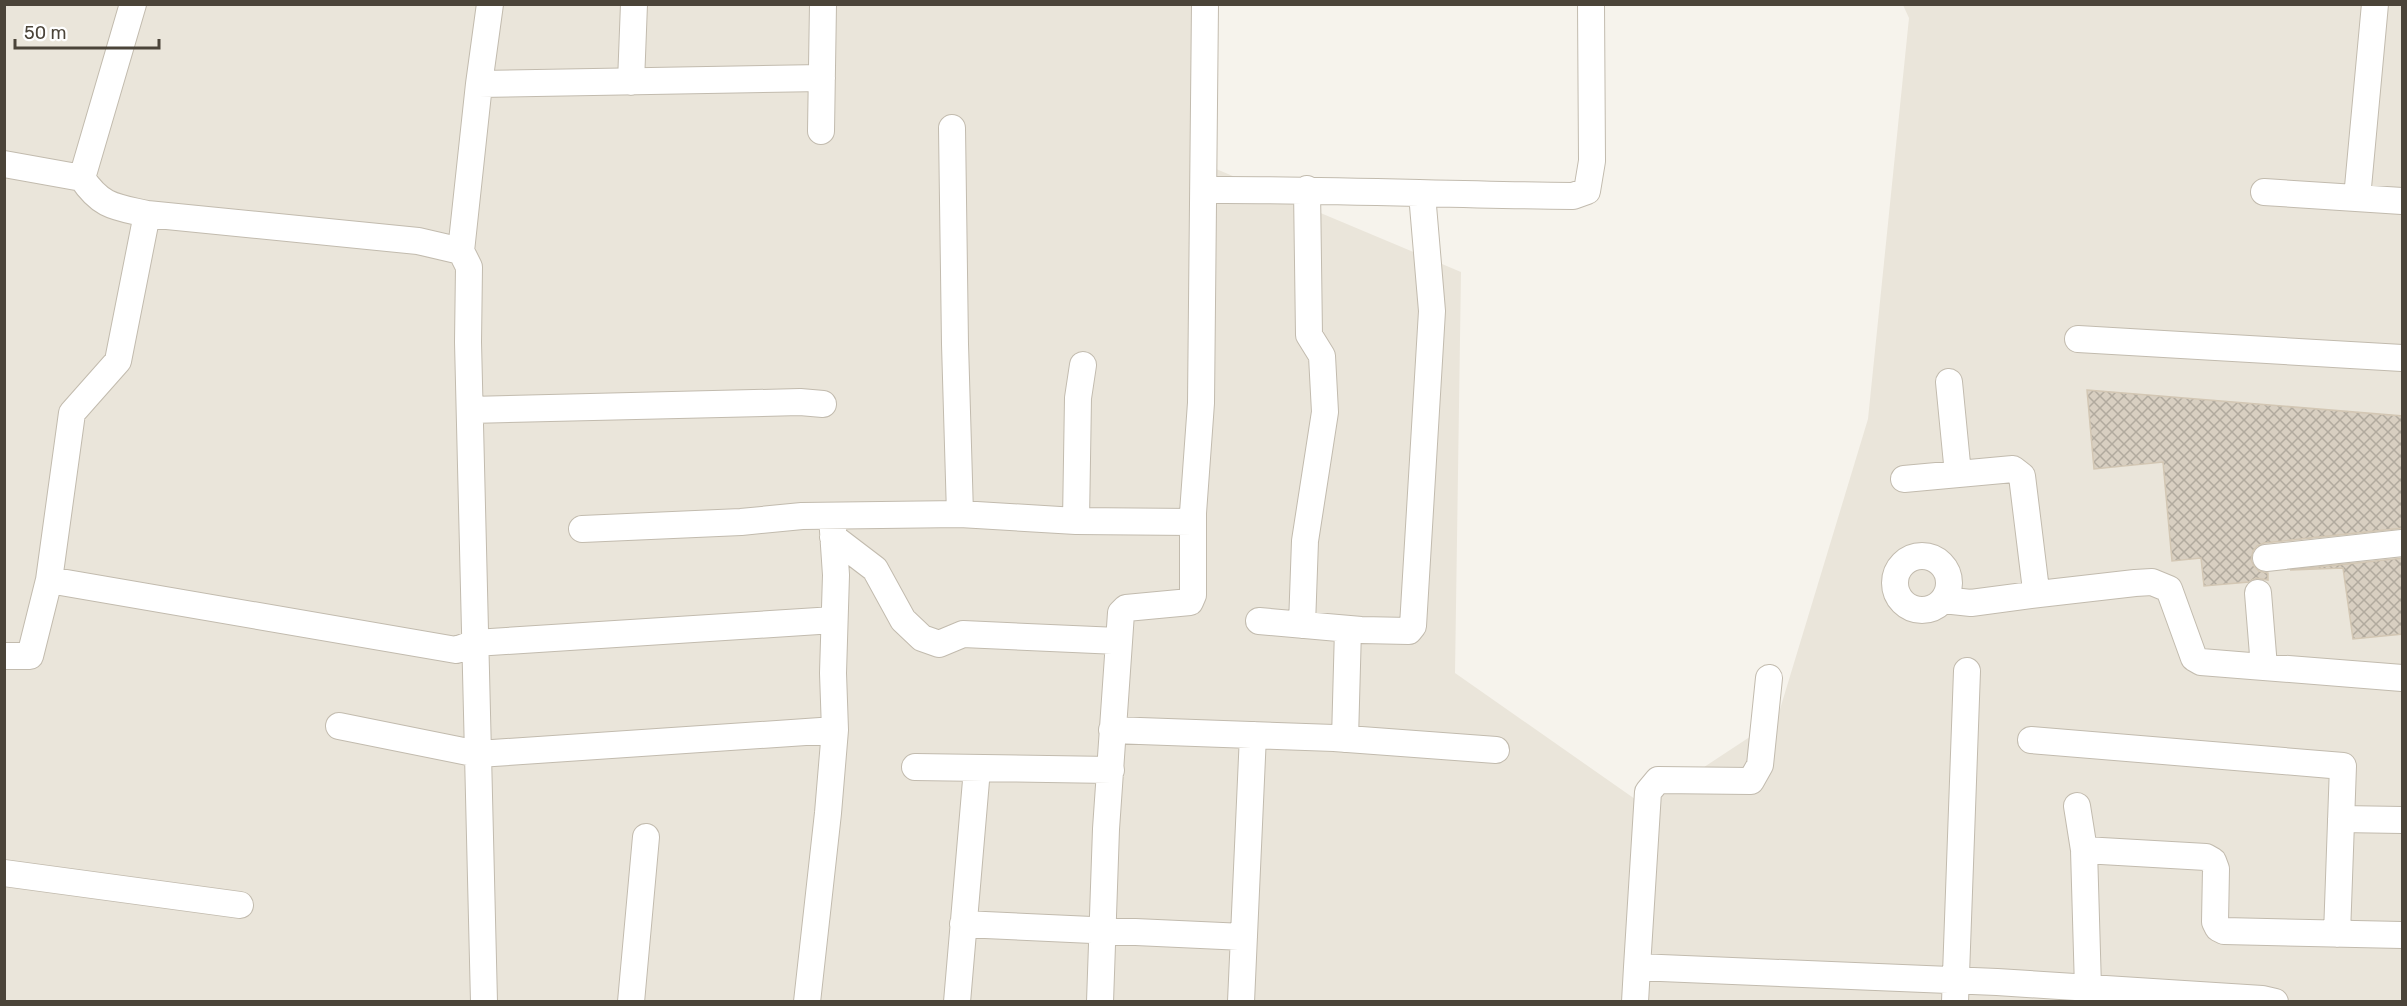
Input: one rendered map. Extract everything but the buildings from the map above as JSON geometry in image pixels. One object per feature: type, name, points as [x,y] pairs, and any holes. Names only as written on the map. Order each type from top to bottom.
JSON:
[{"type":"street","points":[[82,178],[133,4]]},
{"type":"street","points":[[484,1002],[470,410],[469,267],[461,251],[490,4]]},
{"type":"street","points":[[631,82],[634,4]]},
{"type":"street","points":[[821,131],[823,4]]},
{"type":"street","points":[[1100,1002],[1106,829],[1121,613],[1126,608],[1190,602],[1193,595],[1192,522],[1202,403],[1205,4]]},
{"type":"street","points":[[1204,190],[1307,189],[1422,195],[1573,196],[1587,191],[1592,161],[1591,4]]},
{"type":"street","points":[[2357,198],[2375,4]]},
{"type":"street","points":[[479,84],[822,78]]},
{"type":"street","points":[[952,128],[960,514]]},
{"type":"street","points":[[4,164],[82,178],[109,206],[147,214],[418,241],[461,251]]},
{"type":"street","points":[[1302,624],[1305,541],[1325,412],[1322,356],[1309,335],[1307,189]]},
{"type":"street","points":[[2264,192],[2403,201]]},
{"type":"street","points":[[1259,621],[1408,631],[1413,626],[1432,312],[1422,195]]},
{"type":"street","points":[[4,656],[30,656],[49,580],[72,413],[118,361],[147,214]]},
{"type":"street","points":[[2078,339],[2403,358]]},
{"type":"street","points":[[1076,521],[1078,398],[1083,365]]},
{"type":"street","points":[[1949,382],[1958,474]]},
{"type":"street","points":[[470,410],[800,402],[823,404]]},
{"type":"street","points":[[1904,479],[2013,469],[2022,476],[2035,582],[2039,594]]},
{"type":"street","points":[[582,529],[833,526],[960,514],[1076,521],[1192,522]]},
{"type":"street","points":[[807,1002],[835,730],[832,673],[836,575],[833,526]]},
{"type":"street","points":[[833,526],[875,569],[903,620],[922,638],[939,644],[963,634],[1118,641]]},
{"type":"street","points":[[2266,558],[2403,543]]},
{"type":"street","points":[[49,580],[456,650],[476,643],[834,620]]},
{"type":"street","points":[[1943,600],[1971,603],[2152,582],[2169,589],[2194,658],[2208,664],[2403,678]]},
{"type":"street","points":[[2258,593],[2264,667]]},
{"type":"street","points":[[1345,739],[1348,628]]},
{"type":"street","points":[[1956,991],[1967,671]]},
{"type":"street","points":[[1635,1002],[1648,792],[1658,780],[1751,782],[1761,765],[1769,678]]},
{"type":"street","points":[[339,726],[478,754],[835,730]]},
{"type":"street","points":[[1112,730],[1345,739],[1496,750]]},
{"type":"street","points":[[1241,1002],[1253,735]]},
{"type":"street","points":[[2031,740],[2343,766],[2337,934]]},
{"type":"street","points":[[915,767],[1111,770]]},
{"type":"street","points":[[957,1002],[977,769]]},
{"type":"street","points":[[2078,806],[2084,850],[2088,988]]},
{"type":"street","points":[[2341,819],[2403,820]]},
{"type":"street","points":[[631,1002],[646,837]]},
{"type":"street","points":[[2084,850],[2206,857],[2213,861],[2216,869],[2215,922],[2218,928],[2224,931],[2403,935]]},
{"type":"street","points":[[4,873],[240,905]]},
{"type":"street","points":[[963,924],[1245,937]]},
{"type":"street","points":[[1637,967],[1956,991],[2088,988],[2262,999],[2275,1002]]},
{"type":"shaded area","points":[[5,5],[1193,5],[1209,166],[1461,272],[1455,673],[1645,806],[1777,719],[1868,419],[1909,18],[1903,5],[2402,5],[2402,1001],[5,1002]]}]
